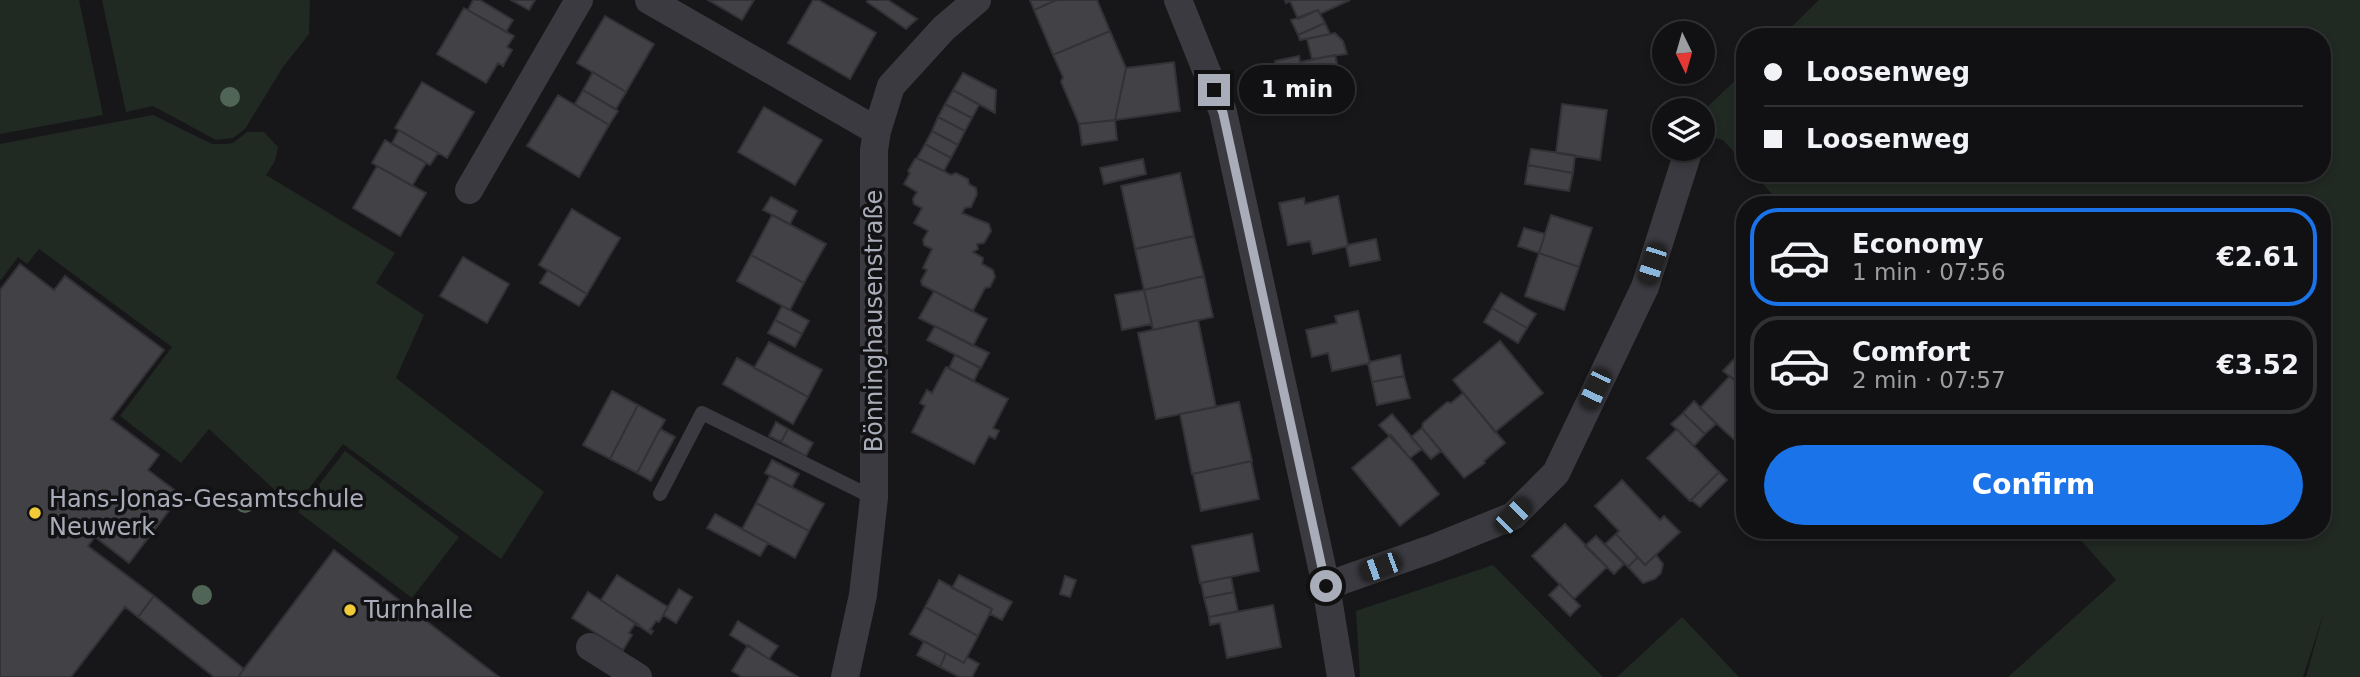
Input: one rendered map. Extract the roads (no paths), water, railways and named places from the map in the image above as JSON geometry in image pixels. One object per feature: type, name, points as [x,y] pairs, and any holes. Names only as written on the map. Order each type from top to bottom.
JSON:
[{"type":"street","points":[[469,190],[579,0]]},
{"type":"street","points":[[649,0],[877,131]]},
{"type":"street","name":"Bönninghausenstraße","points":[[845,677],[863,595],[874,498],[874,150],[877,131],[891,86],[944,27],[977,0]]},
{"type":"street","points":[[1178,0],[1223,113],[1326,586],[1341,677]]},
{"type":"street","points":[[1326,586],[1434,548],[1513,516],[1556,473],[1645,288],[1685,161]]},
{"type":"street","points":[[590,647],[638,677]]},
{"type":"lane","points":[[660,494],[702,413],[874,498]]},
{"type":"place","name":"Hans-Jonas-Gesamtschule Neuwerk","points":[[35,513]]},
{"type":"place","name":"Turnhalle","points":[[350,610]]}]
